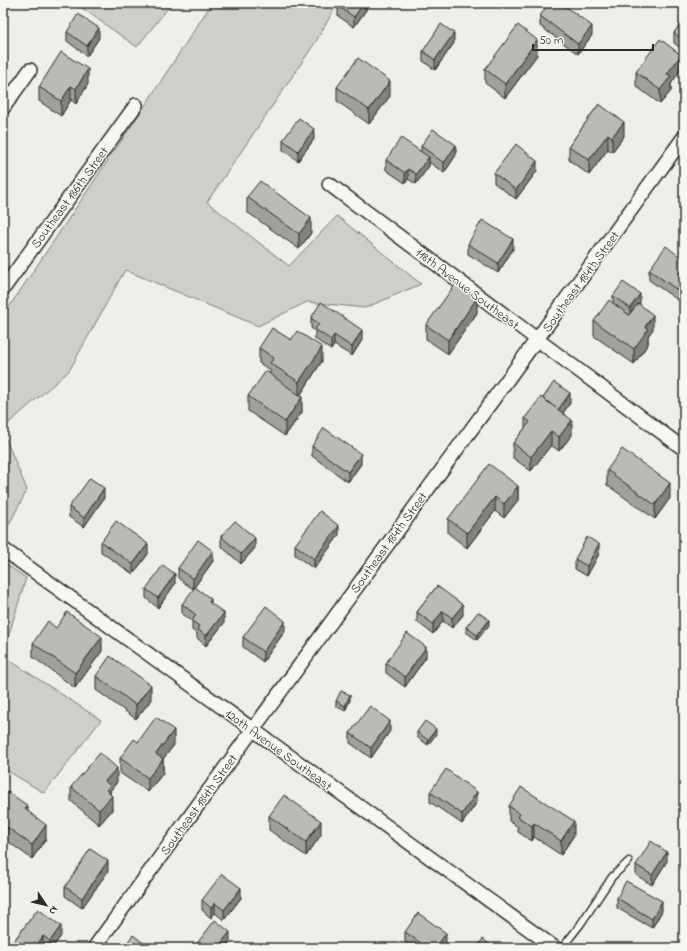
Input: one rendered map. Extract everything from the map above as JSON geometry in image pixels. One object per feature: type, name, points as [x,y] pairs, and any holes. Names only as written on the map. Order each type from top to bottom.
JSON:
[{"type":"street","points":[[3,108],[30,70]]},
{"type":"street","name":"Southeast 186th Street","points":[[3,289],[136,104]]},
{"type":"street","name":"Southeast 184th Street","points":[[94,948],[684,137]]},
{"type":"street","name":"118th Avenue Southeast","points":[[329,184],[684,449]]},
{"type":"street","name":"120th Avenue Southeast","points":[[3,549],[555,948]]},
{"type":"lane","points":[[562,948],[612,877],[629,861]]},
{"type":"shaded area","points":[[75,3],[172,3],[137,47]]},
{"type":"shaded area","points":[[212,3],[338,3],[315,43],[207,202],[289,266],[337,216],[421,284],[365,308],[307,302],[258,326],[125,270],[69,371],[3,428],[3,316],[144,107]]},
{"type":"shaded area","points":[[3,432],[27,490],[6,530],[3,529]]},
{"type":"shaded area","points":[[3,562],[26,578],[3,654]]},
{"type":"shaded area","points":[[3,656],[101,720],[44,793],[3,768]]},
{"type":"building","points":[[341,3],[364,3],[354,17],[338,6]]},
{"type":"building","points":[[549,3],[561,3],[592,26],[578,44],[540,16]]},
{"type":"building","points":[[78,14],[99,28],[87,46],[67,32]]},
{"type":"building","points":[[684,19],[684,41],[674,33]]},
{"type":"building","points":[[441,24],[454,33],[435,60],[423,51]]},
{"type":"building","points":[[518,25],[537,40],[505,84],[485,69]]},
{"type":"building","points":[[660,39],[681,55],[667,74],[671,76],[660,90],[636,72]]},
{"type":"building","points":[[61,52],[88,69],[76,89],[71,86],[61,101],[39,87]]},
{"type":"building","points":[[358,58],[390,81],[369,110],[337,87]]},
{"type":"building","points":[[599,104],[624,122],[612,137],[608,134],[589,160],[569,146]]},
{"type":"building","points":[[299,118],[314,129],[298,151],[283,140]]},
{"type":"building","points":[[433,129],[456,145],[444,163],[421,146]]},
{"type":"building","points":[[401,138],[429,157],[416,174],[408,169],[405,173],[386,160]]},
{"type":"building","points":[[516,144],[537,161],[516,190],[494,173]]},
{"type":"building","points":[[260,181],[311,218],[299,234],[247,197]]},
{"type":"building","points":[[482,220],[513,239],[498,263],[468,244]]},
{"type":"building","points":[[666,246],[684,260],[684,284],[679,291],[649,270]]},
{"type":"building","points":[[623,282],[640,294],[630,308],[613,296]]},
{"type":"building","points":[[456,283],[477,298],[448,340],[426,325]]},
{"type":"building","points":[[609,300],[629,315],[638,303],[653,315],[645,327],[648,329],[634,349],[594,321]]},
{"type":"building","points":[[321,302],[362,330],[352,347],[334,335],[331,340],[315,329],[319,324],[311,318]]},
{"type":"building","points":[[272,328],[291,340],[297,331],[322,347],[299,382],[270,363],[274,358],[259,348]]},
{"type":"building","points":[[266,371],[302,397],[285,422],[248,396]]},
{"type":"building","points":[[554,382],[570,393],[558,410],[543,398]]},
{"type":"building","points":[[541,397],[572,420],[559,437],[551,431],[531,457],[513,443],[530,422],[525,418]]},
{"type":"building","points":[[324,428],[361,454],[348,472],[312,446]]},
{"type":"building","points":[[622,449],[670,483],[655,505],[607,470]]},
{"type":"building","points":[[489,464],[518,486],[504,504],[495,497],[467,533],[448,519]]},
{"type":"building","points":[[90,478],[104,488],[84,518],[69,507]]},
{"type":"building","points":[[320,511],[339,526],[314,559],[295,545]]},
{"type":"building","points":[[116,521],[148,544],[133,564],[101,542]]},
{"type":"building","points":[[235,521],[255,538],[241,554],[221,536]]},
{"type":"building","points":[[587,537],[599,544],[587,566],[575,559]]},
{"type":"building","points":[[198,540],[213,551],[193,579],[178,568]]},
{"type":"building","points":[[163,565],[175,574],[158,598],[146,589]]},
{"type":"building","points":[[437,586],[463,605],[452,618],[443,611],[433,624],[417,612]]},
{"type":"building","points":[[195,587],[211,599],[209,602],[224,613],[206,636],[197,629],[199,626],[192,621],[196,615],[182,604]]},
{"type":"building","points":[[266,606],[285,621],[263,652],[243,637]]},
{"type":"building","points":[[67,612],[102,637],[75,673],[33,643],[48,621],[56,628]]},
{"type":"building","points":[[478,612],[489,620],[477,635],[466,627]]},
{"type":"building","points":[[407,633],[426,647],[405,677],[386,663]]},
{"type":"building","points":[[110,656],[151,685],[136,705],[96,676]]},
{"type":"building","points":[[341,691],[350,695],[345,706],[336,701]]},
{"type":"building","points":[[370,706],[390,721],[371,748],[350,733]]},
{"type":"building","points":[[156,717],[174,730],[156,754],[163,759],[148,778],[120,758],[134,739],[138,742]]},
{"type":"building","points":[[425,721],[436,729],[428,740],[417,732]]},
{"type":"building","points":[[100,753],[117,768],[105,781],[110,786],[106,790],[112,796],[99,810],[71,787]]},
{"type":"building","points":[[446,769],[477,792],[462,814],[430,792]]},
{"type":"building","points":[[521,787],[574,821],[561,841],[534,823],[532,826],[518,817],[520,814],[509,806]]},
{"type":"building","points":[[8,792],[28,806],[25,809],[46,825],[32,845],[7,827],[3,832],[3,799]]},
{"type":"building","points":[[284,795],[321,821],[306,842],[269,816]]},
{"type":"building","points":[[651,841],[667,852],[652,875],[636,865]]},
{"type":"building","points":[[90,849],[108,861],[82,898],[65,887]]},
{"type":"building","points":[[222,874],[241,888],[224,910],[215,903],[211,908],[202,900]]},
{"type":"building","points":[[626,881],[662,901],[652,919],[617,898]]},
{"type":"building","points":[[38,909],[61,926],[50,941],[43,936],[35,948],[12,948],[10,946]]},
{"type":"building","points":[[418,913],[446,933],[436,948],[428,948],[405,932]]},
{"type":"building","points":[[215,920],[230,932],[217,948],[197,948],[195,946]]},
{"type":"building","points":[[133,935],[150,948],[123,948]]},
{"type":"building","points":[[483,939],[494,948],[476,948]]}]
